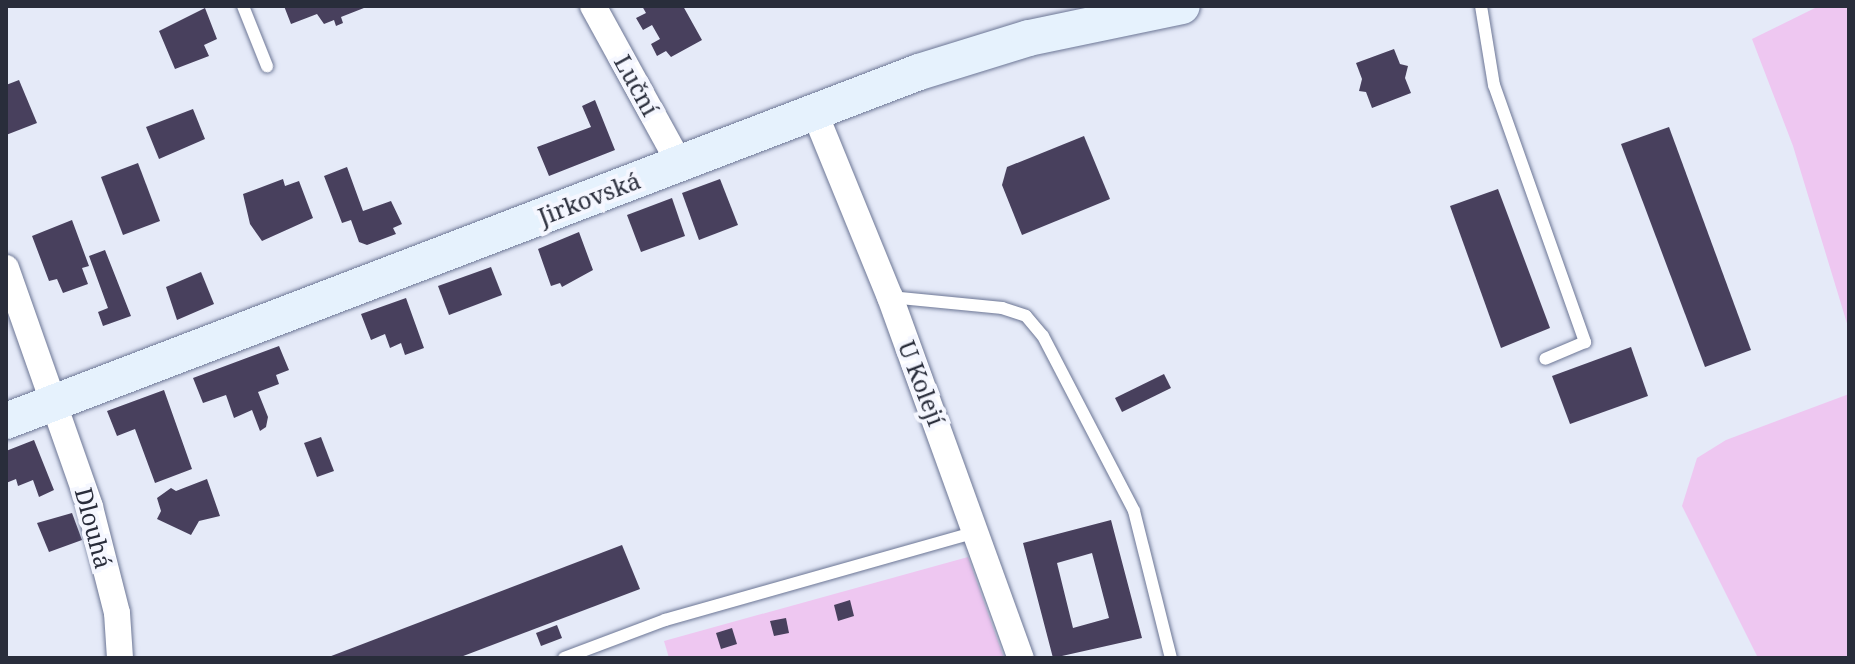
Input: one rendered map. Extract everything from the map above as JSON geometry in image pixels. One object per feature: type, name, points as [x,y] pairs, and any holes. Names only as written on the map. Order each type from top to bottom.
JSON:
[{"type":"main road","name":"Jirkovská","points":[[6,421],[814,111],[1078,21],[1182,6]]},
{"type":"street","name":"Luční","points":[[593,6],[680,164]]},
{"type":"street","name":"U Kolejí","points":[[814,111],[890,297],[978,531],[1021,658]]},
{"type":"street","name":"Dlouhá","points":[[6,268],[56,400],[109,583],[120,658]]},
{"type":"lane","points":[[243,6],[267,66]]},
{"type":"lane","points":[[1481,6],[1494,85],[1585,342],[1545,359]]},
{"type":"lane","points":[[890,297],[1002,308],[1026,316],[1043,336],[1134,511],[1171,658]]},
{"type":"lane","points":[[564,658],[665,620],[978,531]]},
{"type":"shaded area","points":[[1819,6],[1849,6],[1849,330],[1793,146],[1752,39]]},
{"type":"shaded area","points":[[1849,394],[1849,658],[1758,658],[1682,506],[1697,458],[1726,440]]},
{"type":"shaded area","points":[[968,557],[1004,658],[669,658],[664,641]]},
{"type":"building","points":[[284,6],[369,6],[341,17],[343,23],[336,26],[334,20],[324,24],[317,14],[291,24]]},
{"type":"building","points":[[642,6],[683,6],[702,40],[671,57],[666,51],[657,56],[651,44],[660,39],[652,25],[643,30],[636,18],[646,13]]},
{"type":"building","points":[[205,8],[217,39],[204,45],[209,56],[175,69],[159,31]]},
{"type":"building","points":[[1394,49],[1400,64],[1408,66],[1405,78],[1411,93],[1372,108],[1366,92],[1359,91],[1362,79],[1356,63]]},
{"type":"building","points":[[19,80],[37,123],[6,135],[6,85]]},
{"type":"building","points":[[595,100],[615,150],[549,176],[537,147],[591,127],[582,106]]},
{"type":"building","points":[[193,109],[205,139],[159,159],[146,127]]},
{"type":"building","points":[[1669,127],[1751,350],[1705,367],[1621,144]]},
{"type":"building","points":[[1084,136],[1110,199],[1022,235],[1002,185],[1007,167]]},
{"type":"building","points":[[138,163],[160,221],[123,235],[101,177]]},
{"type":"building","points":[[347,167],[363,211],[391,201],[402,224],[393,228],[396,234],[367,245],[359,242],[351,220],[342,223],[324,176]]},
{"type":"building","points":[[283,179],[285,186],[299,181],[313,218],[262,241],[250,224],[243,194]]},
{"type":"building","points":[[720,179],[738,225],[699,240],[682,193]]},
{"type":"building","points":[[1498,189],[1550,328],[1501,348],[1450,206]]},
{"type":"building","points":[[672,198],[685,236],[641,252],[627,215]]},
{"type":"building","points":[[72,220],[89,266],[82,268],[88,284],[63,293],[57,279],[49,281],[32,236]]},
{"type":"building","points":[[579,232],[593,270],[562,287],[560,283],[551,286],[538,249]]},
{"type":"building","points":[[105,250],[131,316],[103,326],[98,312],[108,308],[89,256]]},
{"type":"building","points":[[491,267],[502,295],[449,315],[438,286]]},
{"type":"building","points":[[201,272],[214,304],[177,320],[166,287]]},
{"type":"building","points":[[406,298],[424,348],[405,355],[401,343],[390,348],[385,334],[371,340],[361,314]]},
{"type":"building","points":[[279,346],[289,370],[276,375],[279,384],[258,392],[268,417],[266,427],[260,431],[252,410],[234,418],[226,395],[203,403],[193,378]]},
{"type":"building","points":[[1631,347],[1648,396],[1570,424],[1552,376]]},
{"type":"building","points":[[1164,374],[1171,388],[1122,412],[1115,398]]},
{"type":"building","points":[[164,390],[192,469],[155,483],[135,429],[117,436],[107,411]]},
{"type":"building","points":[[321,437],[334,471],[317,477],[304,443]]},
{"type":"building","points":[[34,440],[54,490],[39,497],[33,480],[18,486],[16,479],[6,483],[6,451]]},
{"type":"building","points":[[207,479],[220,516],[199,521],[191,535],[157,519],[161,511],[157,498],[171,488],[176,491]]},
{"type":"building","points":[[72,513],[82,540],[49,552],[37,523]]},
{"type":"building","points":[[1111,520],[1142,638],[1053,658],[1023,543]],"holes":[[[1092,553],[1109,618],[1073,628],[1057,563]]]},
{"type":"building","points":[[622,545],[640,589],[458,658],[326,658]]},
{"type":"building","points":[[850,600],[854,616],[838,621],[834,605]]},
{"type":"building","points":[[786,618],[789,633],[774,636],[770,621]]},
{"type":"building","points":[[557,625],[562,638],[541,646],[536,633]]},
{"type":"building","points":[[732,628],[737,644],[721,649],[716,633]]}]
